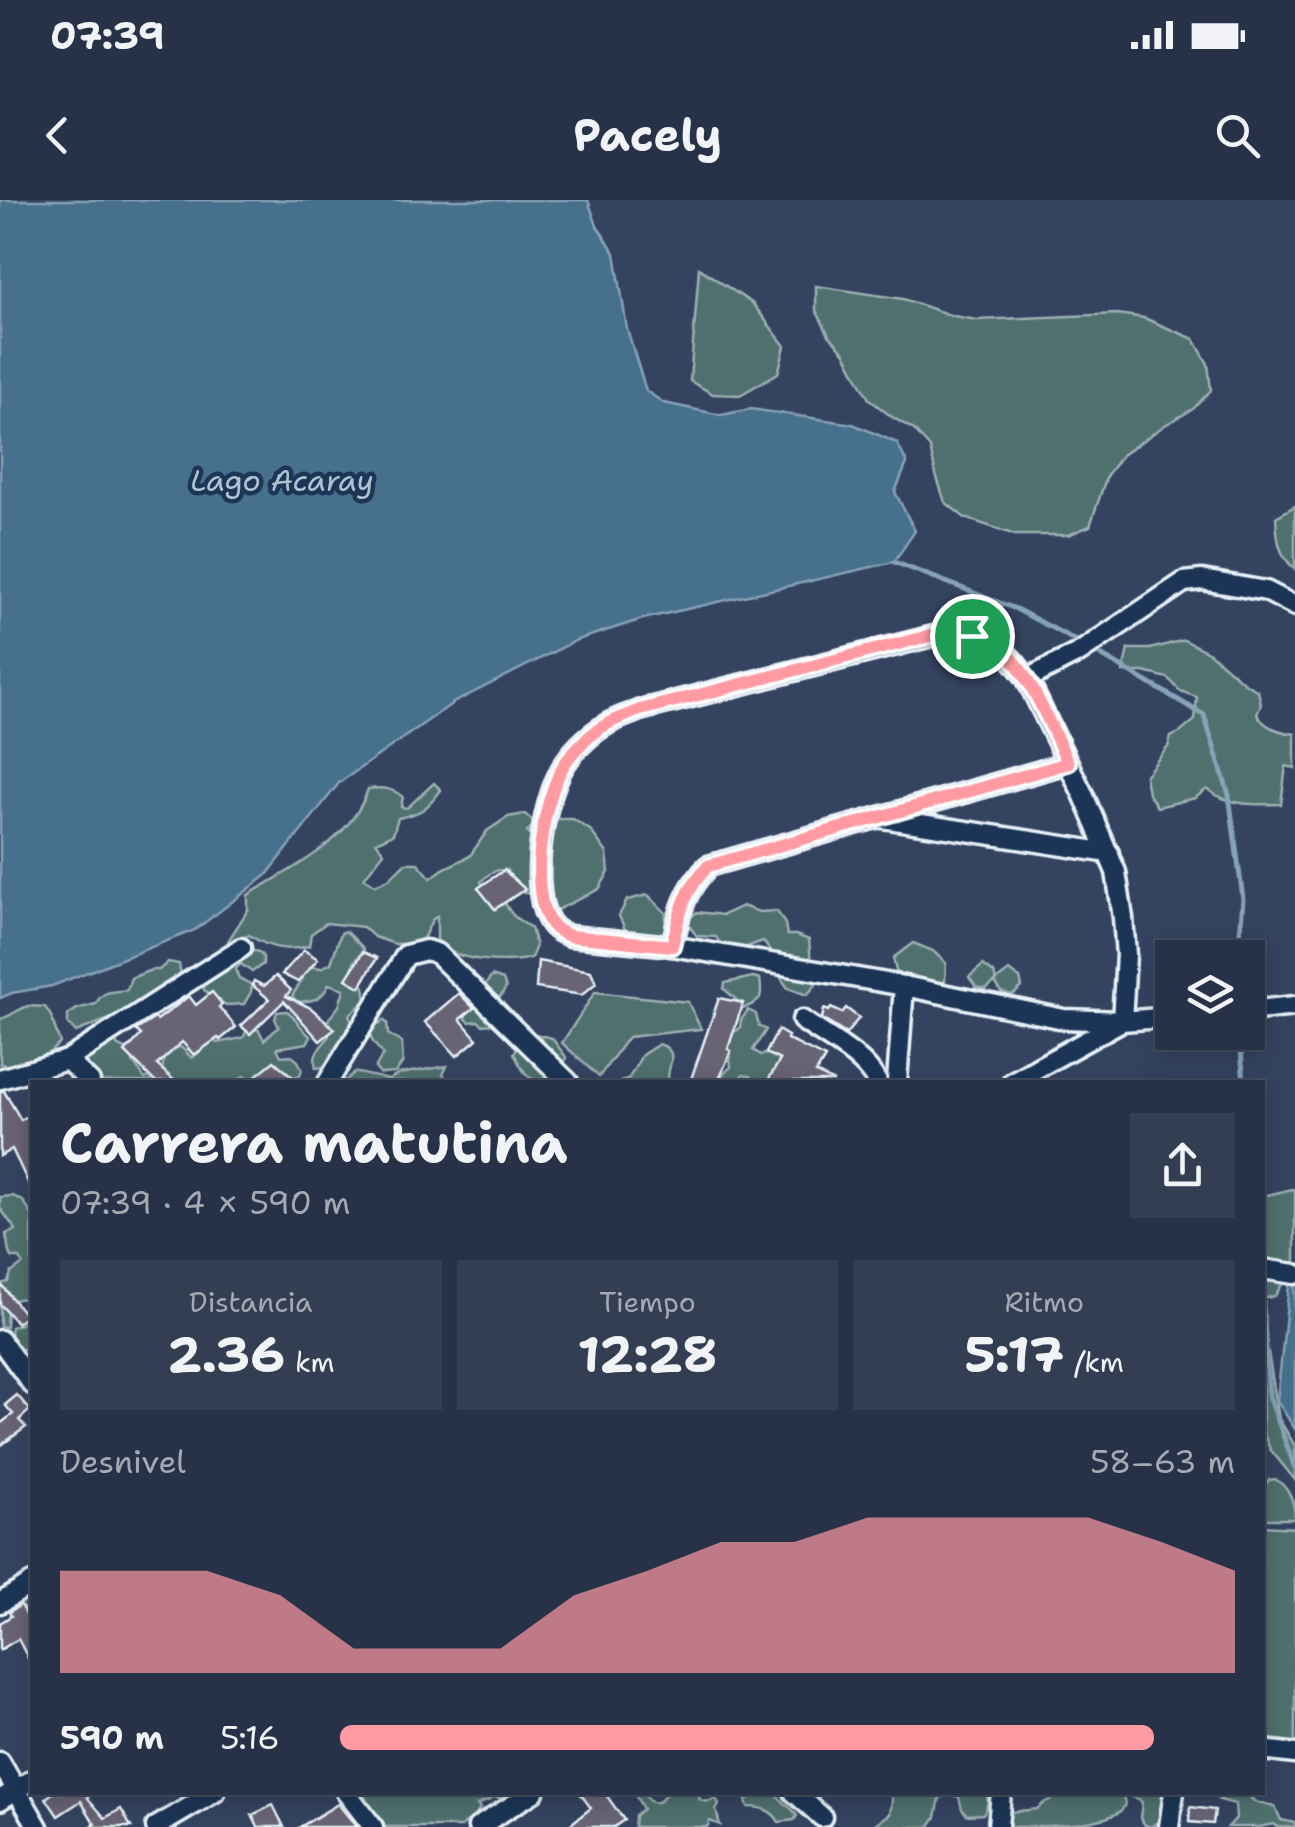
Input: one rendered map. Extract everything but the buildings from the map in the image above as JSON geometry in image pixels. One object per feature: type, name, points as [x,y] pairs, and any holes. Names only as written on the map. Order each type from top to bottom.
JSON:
[{"type":"street","points":[[1027,679],[1087,647],[1184,582],[1202,580],[1295,594]]},
{"type":"street","points":[[1266,591],[1295,606]]},
{"type":"street","points":[[1122,1022],[1126,955],[1116,872],[1027,679],[997,644],[972,636],[937,634],[640,710],[604,726],[568,759],[550,801],[540,857],[540,900],[557,931],[570,936],[672,946],[904,986],[1064,1019],[1122,1022],[1155,1019]]},
{"type":"street","points":[[672,946],[680,906],[708,866],[1068,763]]},
{"type":"street","points":[[877,818],[1109,854]]},
{"type":"street","points":[[0,1079],[67,1060],[241,948]]},
{"type":"street","points":[[329,1080],[406,955],[426,950],[436,953],[566,1080]]},
{"type":"street","points":[[897,1080],[904,986]]},
{"type":"street","points":[[1265,1010],[1295,1006]]},
{"type":"street","points":[[802,1020],[856,1059],[876,1080]]},
{"type":"street","points":[[1016,1080],[1122,1022]]},
{"type":"street","points":[[67,1060],[88,1080]]},
{"type":"street","points":[[1,1344],[30,1379]]},
{"type":"street","points":[[0,1604],[30,1585]]},
{"type":"street","points":[[1265,1750],[1295,1754]]},
{"type":"street","points":[[0,1762],[38,1827]]},
{"type":"street","points":[[156,1827],[209,1795]]},
{"type":"street","points":[[348,1795],[373,1827]]},
{"type":"street","points":[[478,1827],[529,1795]]},
{"type":"street","points":[[797,1795],[821,1822]]},
{"type":"street","points":[[821,1822],[825,1795]]},
{"type":"street","points":[[998,1827],[1002,1795]]},
{"type":"street","points":[[1170,1827],[1174,1795]]},
{"type":"green space","points":[[699,268],[753,304],[785,346],[778,373],[740,395],[713,394],[690,381]]},
{"type":"green space","points":[[816,286],[903,299],[977,320],[1118,314],[1144,318],[1194,339],[1208,364],[1211,390],[1193,409],[1122,455],[1107,475],[1090,526],[1068,535],[1015,535],[965,518],[945,502],[930,448],[914,430],[869,399],[816,310]]},
{"type":"green space","points":[[1295,506],[1295,569],[1282,552],[1276,517]]},
{"type":"green space","points":[[1184,640],[1210,653],[1258,691],[1261,704],[1257,714],[1264,723],[1295,734],[1295,768],[1286,766],[1281,804],[1233,801],[1207,789],[1195,798],[1157,807],[1148,793],[1145,776],[1168,747],[1171,737],[1195,720],[1197,697],[1180,691],[1168,678],[1123,672],[1128,649],[1150,649]]},
{"type":"green space","points":[[434,783],[441,790],[432,802],[418,812],[398,818],[393,834],[376,842],[384,852],[364,878],[375,885],[389,879],[405,863],[418,863],[431,878],[470,856],[487,831],[508,817],[525,814],[535,823],[527,832],[533,838],[558,819],[573,819],[590,830],[607,853],[609,872],[599,889],[551,913],[530,894],[514,889],[507,870],[492,872],[481,882],[531,928],[536,946],[531,958],[490,960],[449,951],[437,940],[437,916],[421,943],[395,944],[374,937],[363,927],[326,923],[311,934],[309,946],[301,948],[278,948],[249,935],[232,945],[228,941],[248,910],[248,895],[334,839],[360,808],[368,789],[395,792],[403,797],[401,807],[407,808]]},
{"type":"green space","points":[[648,895],[666,913],[665,931],[641,935],[626,931],[619,916],[627,900]]},
{"type":"green space","points":[[742,906],[759,912],[777,911],[787,935],[809,940],[818,982],[807,995],[788,988],[763,941],[741,949],[721,945],[716,937],[697,936],[685,921],[697,912],[723,915]]},
{"type":"green space","points":[[346,931],[364,949],[353,964],[352,973],[364,987],[366,1000],[349,1015],[354,1025],[330,1066],[316,1068],[316,1054],[329,1037],[324,1025],[339,1006],[344,989],[329,984],[320,996],[308,1001],[297,1002],[292,996],[302,980],[303,969],[331,963],[341,933]]},
{"type":"green space","points":[[913,943],[933,951],[946,963],[945,981],[934,987],[911,981],[896,971],[893,958]]},
{"type":"green space","points":[[250,950],[259,952],[263,964],[252,972],[241,964],[235,969],[239,978],[252,985],[244,1004],[226,1005],[204,990],[202,984],[210,975]]},
{"type":"green space","points":[[168,962],[179,964],[182,980],[127,1018],[106,1020],[76,1032],[68,1024],[68,1015],[77,1009],[96,1004],[105,994],[127,990],[131,978],[159,970]]},
{"type":"green space","points":[[983,965],[994,973],[996,981],[1009,971],[1020,978],[1022,987],[1013,995],[1002,993],[995,982],[986,989],[976,987],[969,977]]},
{"type":"green space","points":[[492,976],[503,980],[506,988],[500,997],[490,998],[492,1024],[470,1022],[464,1003],[477,998]]},
{"type":"green space","points":[[760,979],[761,995],[743,1009],[724,989],[725,983]]},
{"type":"green space","points":[[595,992],[688,1002],[701,1029],[628,1037],[599,1077],[562,1043]]},
{"type":"green space","points":[[28,1006],[45,1007],[60,1043],[29,1065],[0,1064],[0,1019]]},
{"type":"green space","points":[[748,1010],[756,1014],[759,1026],[766,1030],[753,1050],[761,1055],[786,1051],[772,1080],[752,1080],[743,1075],[737,1080],[719,1080],[731,1067],[730,1057],[720,1057],[723,1031],[736,1031]]},
{"type":"green space","points":[[287,1011],[311,1037],[307,1043],[277,1048],[281,1056],[291,1055],[298,1061],[300,1075],[291,1078],[270,1066],[259,1080],[244,1076],[239,1080],[161,1079],[165,1050],[181,1047],[192,1058],[203,1049],[197,1042],[209,1032],[217,1043],[243,1038],[248,1028],[259,1030],[264,1040],[279,1027],[277,1012]]},
{"type":"green space","points":[[383,1020],[388,1034],[402,1043],[403,1062],[395,1073],[380,1074],[375,1068],[383,1054],[370,1034],[372,1025]]},
{"type":"green space","points":[[527,1032],[552,1038],[566,1057],[564,1067],[540,1080],[529,1077],[514,1053]]},
{"type":"green space","points":[[113,1038],[118,1046],[132,1051],[133,1062],[145,1079],[154,1075],[151,1080],[93,1080],[80,1063],[85,1052]]},
{"type":"green space","points":[[659,1044],[666,1047],[671,1056],[669,1080],[624,1080],[642,1055]]},
{"type":"green space","points":[[447,1066],[443,1075],[449,1080],[389,1080],[399,1074]]},
{"type":"green space","points":[[355,1072],[389,1080],[347,1080]]},
{"type":"green space","points":[[1295,1190],[1295,1272],[1286,1278],[1275,1296],[1265,1298],[1265,1196]]},
{"type":"green space","points":[[13,1196],[23,1201],[30,1212],[30,1299],[17,1299],[10,1304],[6,1327],[0,1326],[0,1284],[8,1282],[11,1273],[23,1264],[9,1253],[6,1234],[16,1230],[0,1208],[0,1197]]},
{"type":"green space","points":[[30,1302],[30,1346],[21,1350],[10,1334],[11,1327],[21,1324],[25,1304]]},
{"type":"green space","points":[[1265,1344],[1279,1419],[1295,1446],[1295,1480],[1265,1437]]},
{"type":"green space","points":[[1275,1479],[1284,1486],[1295,1519],[1265,1519],[1265,1484]]},
{"type":"green space","points":[[1265,1526],[1295,1528],[1295,1742],[1265,1738]]},
{"type":"green space","points":[[350,1795],[514,1795],[504,1799],[493,1797],[477,1805],[480,1808],[476,1815],[461,1827],[372,1827]]},
{"type":"green space","points":[[635,1795],[645,1795],[654,1803],[664,1795],[700,1795],[699,1799],[706,1801],[716,1798],[720,1825],[710,1821],[707,1827],[634,1827],[635,1816],[643,1809]]},
{"type":"green space","points":[[755,1795],[778,1795],[797,1816],[779,1822],[766,1810],[748,1807],[746,1800]]},
{"type":"green space","points":[[891,1795],[948,1795],[940,1798],[929,1827],[874,1827],[890,1814]]},
{"type":"green space","points":[[953,1795],[986,1795],[988,1804],[983,1814],[967,1815],[959,1797]]},
{"type":"green space","points":[[1063,1795],[1121,1795],[1125,1804],[1118,1813],[1083,1823],[1007,1827],[1010,1812],[1037,1809]]},
{"type":"green space","points":[[1166,1795],[1164,1817],[1151,1827],[1145,1825],[1140,1818],[1142,1803],[1131,1797]]},
{"type":"green space","points":[[1225,1795],[1250,1795],[1255,1802],[1275,1807],[1281,1820],[1295,1823],[1295,1827],[1228,1827],[1236,1818],[1235,1804],[1219,1800]]},
{"type":"water","name":"Lago Acaray","points":[[0,200],[588,200],[597,226],[615,253],[627,329],[646,391],[664,403],[721,415],[751,409],[853,424],[897,443],[907,463],[895,492],[915,531],[894,562],[643,619],[577,640],[453,703],[339,783],[266,876],[195,930],[52,986],[0,998]]},
{"type":"water","points":[[1289,1284],[1295,1286],[1295,1429],[1277,1401]]},
{"type":"waterway","points":[[894,562],[1016,609],[1082,644]]},
{"type":"waterway","points":[[1092,650],[1204,715],[1229,795],[1243,899],[1240,940]]},
{"type":"waterway","points":[[1241,1050],[1244,1080]]},
{"type":"waterway","points":[[1265,1335],[1269,1396],[1295,1468]]},
{"type":"route","points":[[937,634],[972,636],[997,644],[1015,662],[1068,763],[708,866],[680,906],[672,946],[570,936],[557,931],[548,920],[540,900],[540,857],[550,801],[568,759],[604,726],[640,710],[883,647],[937,634]]}]
